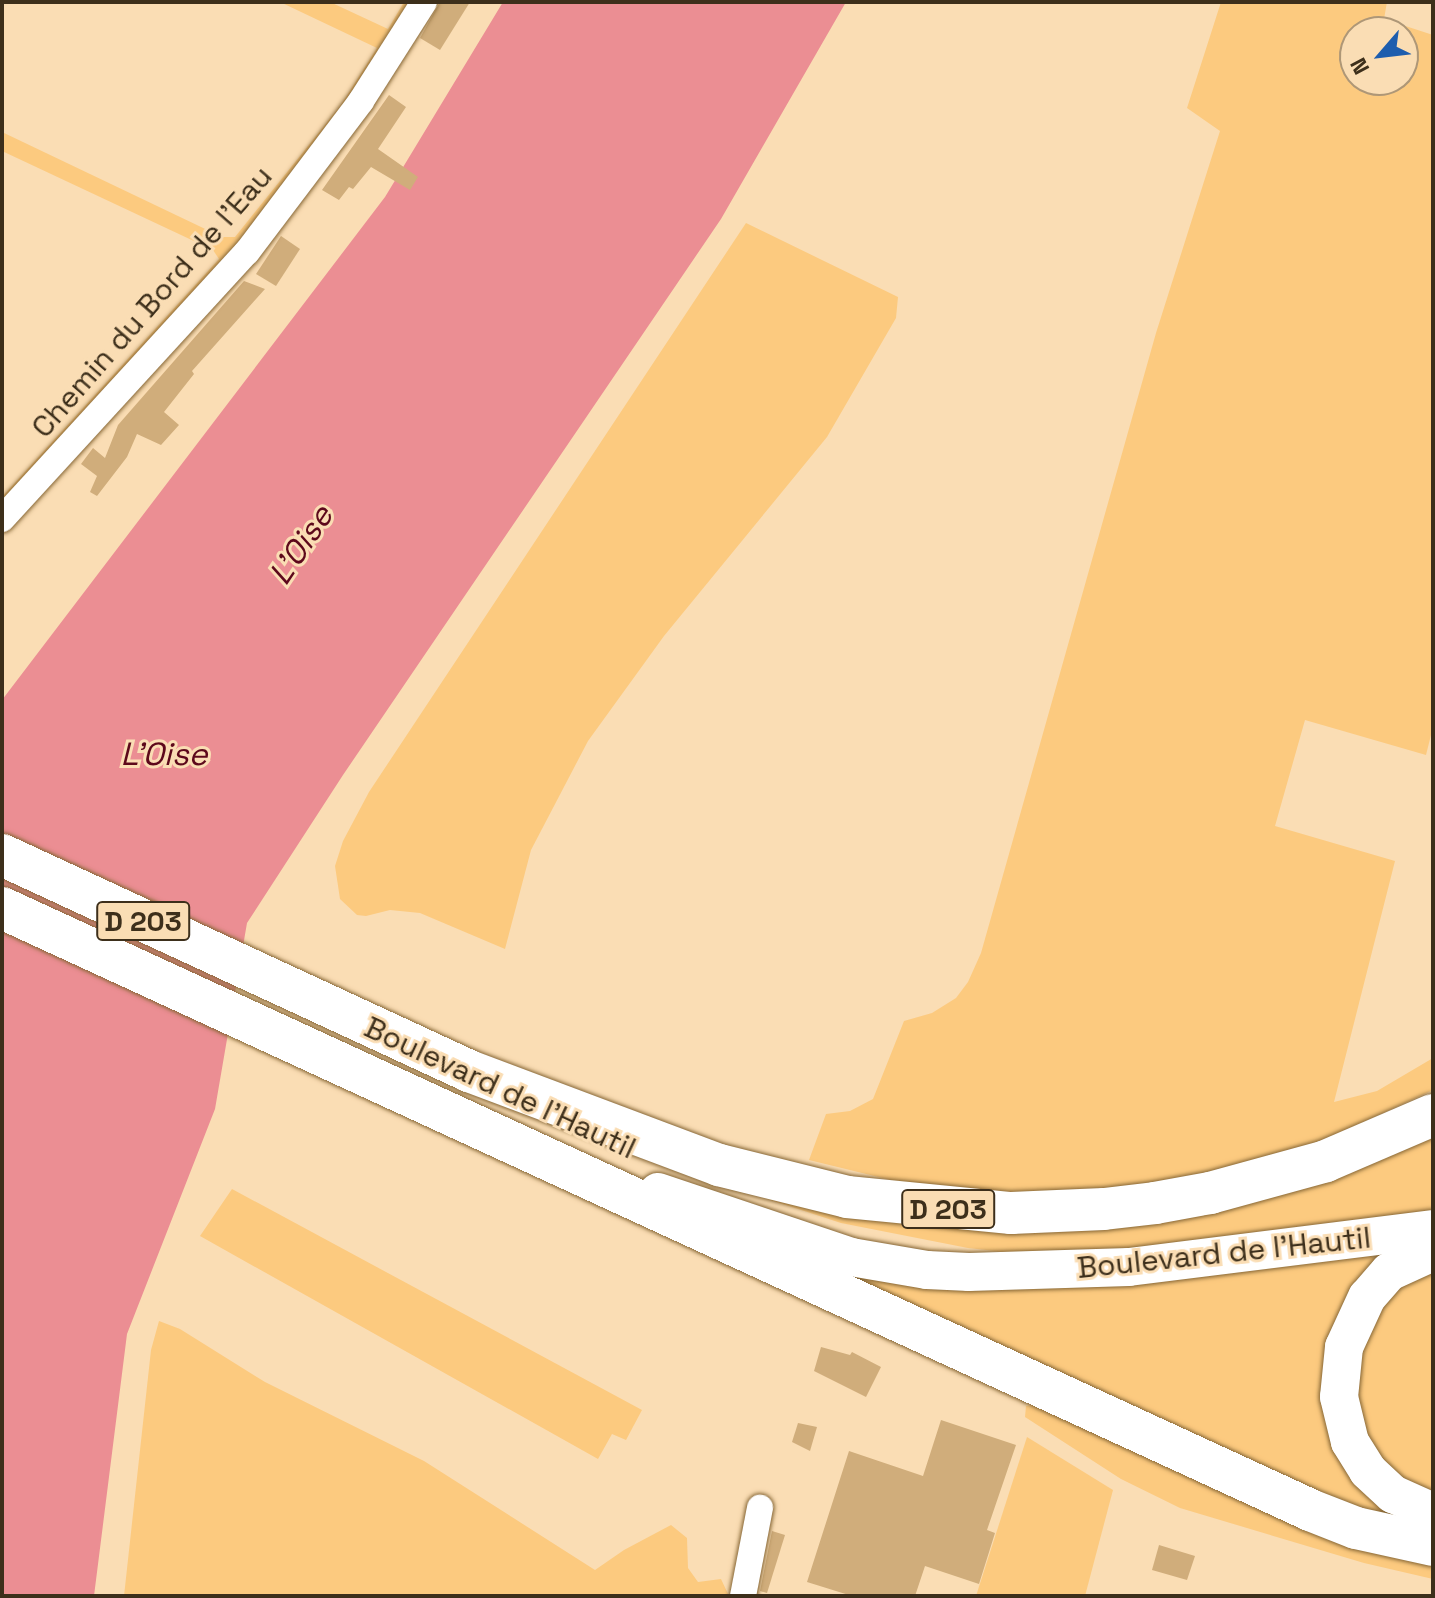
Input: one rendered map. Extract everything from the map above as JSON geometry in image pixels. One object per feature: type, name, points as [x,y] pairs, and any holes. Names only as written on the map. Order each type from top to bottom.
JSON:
[{"type":"main road","name":"Boulevard de l'Hautil","points":[[2,855],[469,1071],[646,1158],[780,1212],[882,1243],[1015,1270]]},
{"type":"main road","name":"Boulevard de l'Hautil","points":[[2,908],[509,1139],[837,1253],[927,1270],[1129,1267],[1433,1229]]},
{"type":"main road","name":"D 203","points":[[469,1071],[719,1165],[847,1197],[996,1212],[1104,1209],[1210,1193],[1326,1161],[1433,1115]]},
{"type":"main road","points":[[509,1139],[1310,1510],[1356,1528],[1433,1545]]},
{"type":"main road","points":[[1433,1252],[1389,1272],[1367,1297],[1344,1347],[1339,1397],[1350,1442],[1368,1471],[1393,1494],[1433,1512]]},
{"type":"street","name":"Chemin du Bord de l'Eau","points":[[2,519],[247,252],[361,101],[424,2]]},
{"type":"street","points":[[743,1596],[760,1508]]},
{"type":"shaded area","points":[[280,2],[330,2],[388,29],[404,2],[416,2],[286,189],[2,509],[2,497],[219,259],[213,250],[2,151],[2,132],[222,237],[235,237],[341,105],[377,48]]},
{"type":"shaded area","points":[[1221,2],[1387,2],[1385,16],[1339,16],[1339,96],[1419,96],[1419,30],[1433,35],[1433,727],[1426,755],[1305,720],[1275,826],[1395,861],[1334,1102],[1377,1091],[1433,1058],[1433,1090],[1328,1138],[1257,1164],[1146,1186],[990,1196],[899,1182],[809,1160],[826,1114],[850,1111],[873,1099],[904,1021],[932,1013],[956,998],[968,982],[981,953],[1156,333],[1220,131],[1187,108]]},
{"type":"shaded area","points":[[746,223],[898,297],[896,318],[827,437],[664,636],[588,741],[531,850],[505,949],[420,913],[390,910],[357,915],[340,899],[335,866],[343,841],[369,792]]},
{"type":"shaded area","points":[[1433,1132],[1433,1211],[1148,1250],[1013,1253],[968,1248],[841,1223],[743,1191],[951,1225]]},
{"type":"shaded area","points":[[232,1189],[642,1410],[626,1440],[612,1434],[598,1459],[200,1236]]},
{"type":"shaded area","points":[[1369,1253],[1375,1260],[1326,1380],[1419,1521],[1364,1517],[821,1269]]},
{"type":"shaded area","points":[[1433,1262],[1433,1498],[1409,1488],[1375,1456],[1352,1400],[1369,1319],[1413,1270]]},
{"type":"shaded area","points":[[159,1321],[180,1329],[265,1382],[424,1461],[595,1570],[624,1550],[671,1525],[687,1538],[688,1568],[698,1582],[721,1579],[729,1596],[124,1596],[151,1350]]},
{"type":"shaded area","points":[[1038,1404],[1324,1538],[1433,1563],[1433,1579],[1364,1563],[1180,1508],[1121,1479],[1025,1417],[1026,1406]]},
{"type":"shaded area","points":[[1027,1437],[1113,1490],[1085,1596],[976,1596]]},
{"type":"water","name":"L’Oise","points":[[503,2],[846,2],[721,219],[343,775],[247,923],[215,1109],[127,1334],[94,1596],[2,1596],[2,700],[385,197]]},
{"type":"building","points":[[440,2],[470,2],[440,50],[420,38]]},
{"type":"building","points":[[389,95],[406,107],[378,149],[418,177],[410,190],[371,167],[339,200],[322,190]]},
{"type":"building","points":[[281,236],[300,249],[276,286],[256,274]]},
{"type":"building","points":[[244,281],[265,289],[192,371],[194,374],[164,412],[179,425],[161,445],[137,434],[127,457],[97,496],[90,492],[97,476],[81,464],[93,448],[105,458],[118,425]]},
{"type":"building","points":[[821,1347],[850,1355],[852,1352],[881,1367],[866,1397],[814,1371]]},
{"type":"building","points":[[941,1420],[1016,1445],[987,1530],[995,1533],[979,1584],[925,1566],[915,1596],[852,1596],[807,1582],[849,1451],[923,1476]]},
{"type":"building","points":[[798,1423],[817,1427],[810,1451],[792,1442]]},
{"type":"building","points":[[772,1531],[785,1535],[767,1593],[760,1591]]},
{"type":"building","points":[[1159,1545],[1195,1556],[1187,1580],[1152,1570]]},
{"type":"water label","name":"L'Oise","points":[[301,545]]}]
